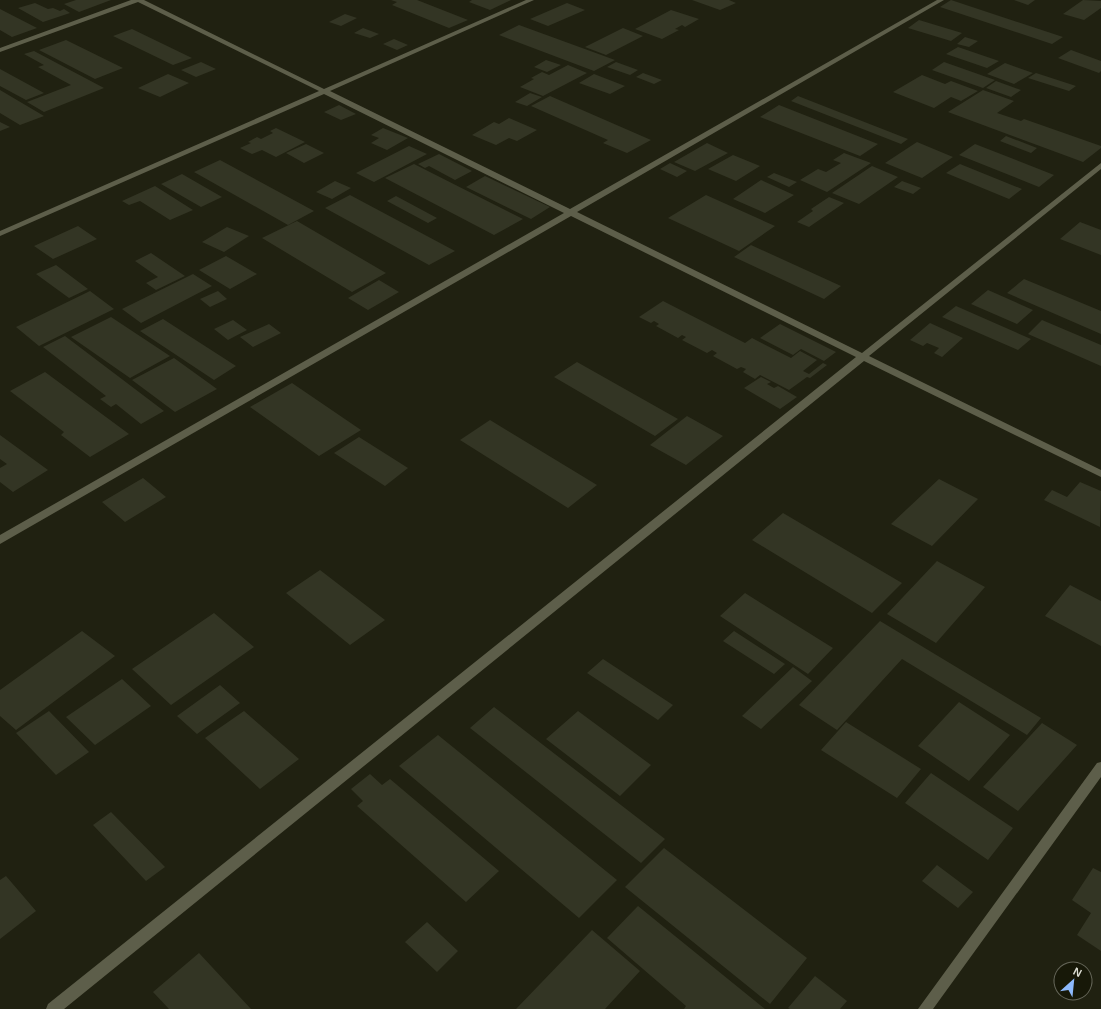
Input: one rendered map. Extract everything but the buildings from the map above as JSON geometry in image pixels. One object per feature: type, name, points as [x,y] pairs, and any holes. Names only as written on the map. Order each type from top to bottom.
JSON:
[{"type":"street","points":[[0,50],[138,0],[1101,474]]},
{"type":"street","points":[[0,234],[531,0]]},
{"type":"street","points":[[0,540],[941,0]]},
{"type":"street","points":[[53,1009],[1101,165]]},
{"type":"street","points":[[925,1009],[1101,767]]}]
